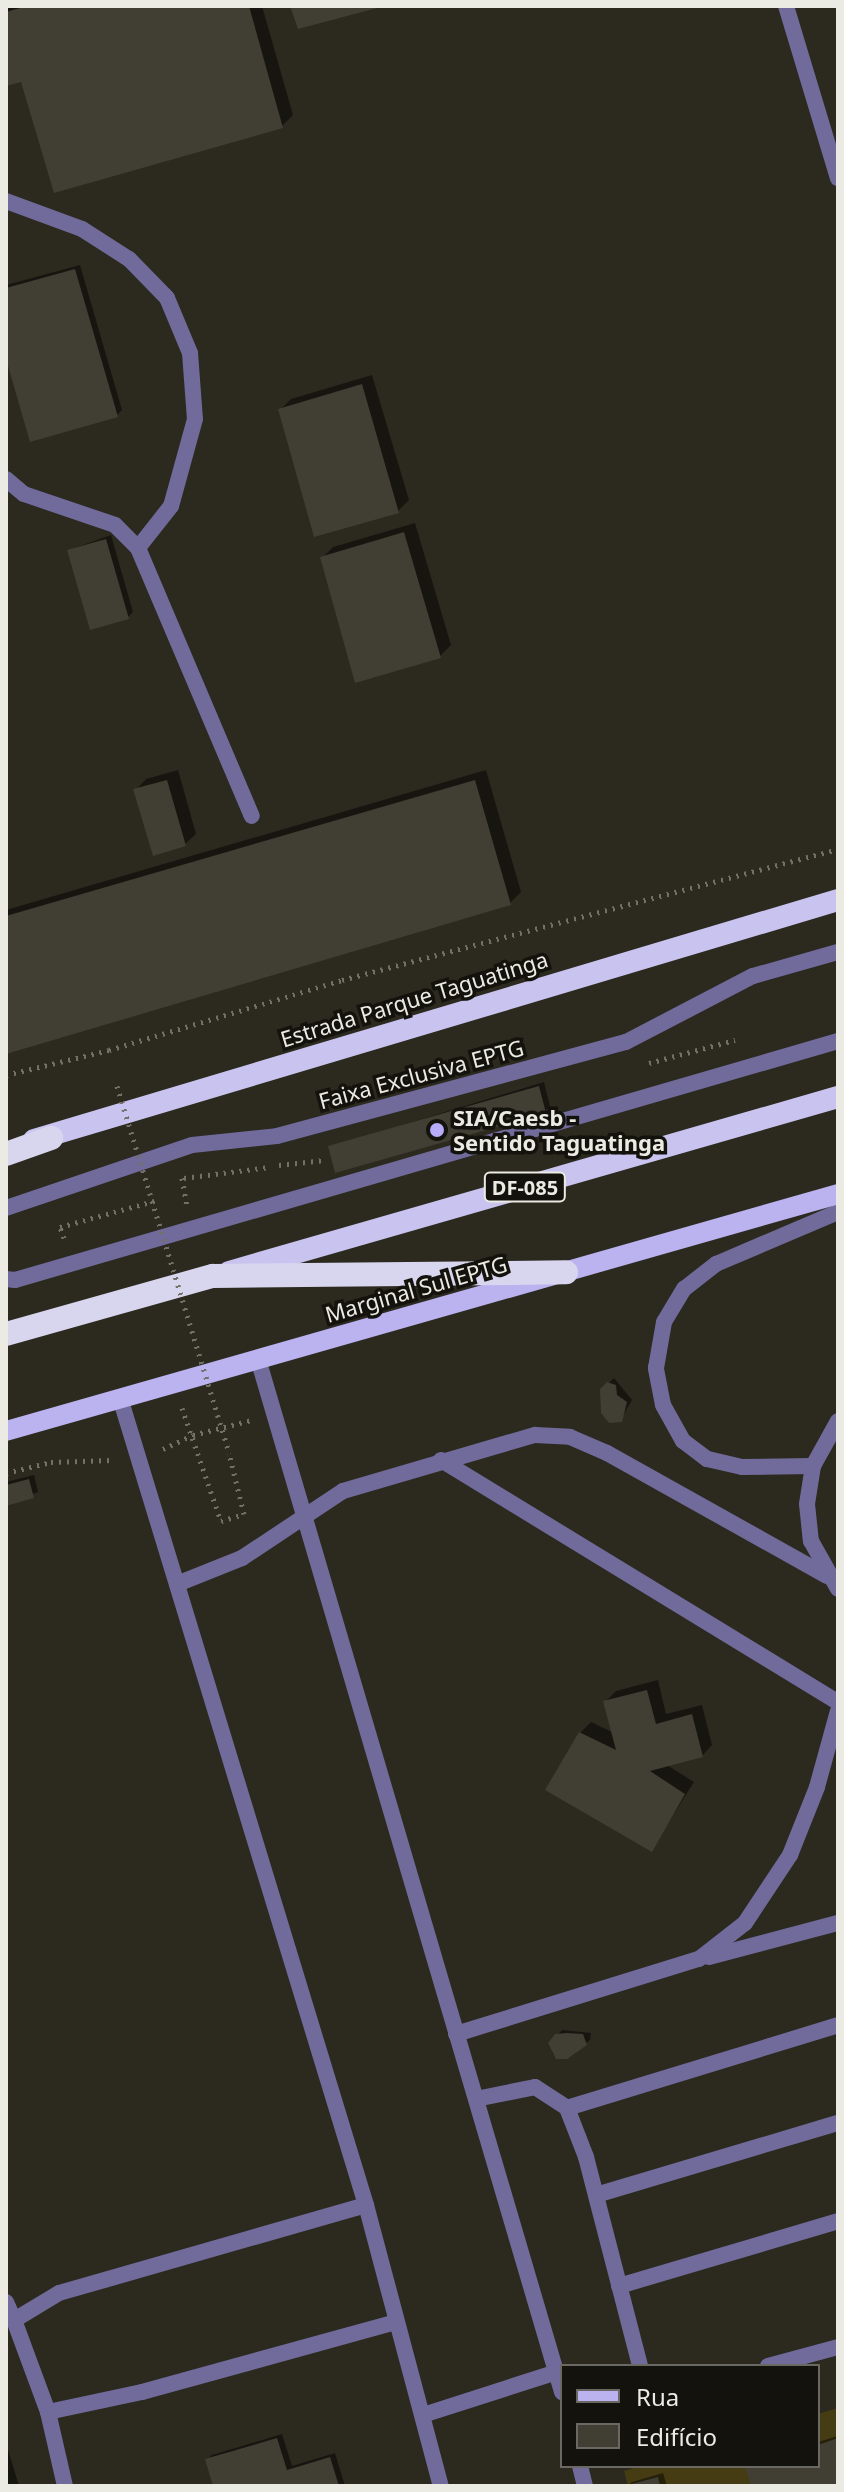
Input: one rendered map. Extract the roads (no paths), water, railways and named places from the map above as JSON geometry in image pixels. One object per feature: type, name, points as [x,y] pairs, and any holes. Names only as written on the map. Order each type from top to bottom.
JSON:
[{"type":"highway","name":"Estrada Parque Taguatinga","points":[[6,1154],[838,900]]},
{"type":"highway","name":"DF-085","points":[[6,1334],[838,1097]]},
{"type":"highway","points":[[6,1145],[51,1138]]},
{"type":"highway","points":[[213,1276],[566,1272]]},
{"type":"main road","name":"Marginal Sul EPTG","points":[[6,1431],[121,1401],[838,1194]]},
{"type":"lane","points":[[786,6],[838,178]]},
{"type":"lane","points":[[6,201],[82,229],[129,259],[167,298],[190,353],[195,419],[171,506],[138,548]]},
{"type":"lane","points":[[6,479],[24,494],[115,525],[138,548],[252,816]]},
{"type":"lane","name":"Faixa Exclusiva EPTG","points":[[6,1208],[192,1145],[277,1136],[626,1042],[753,976],[838,952]]},
{"type":"lane","points":[[6,1279],[838,1041]]},
{"type":"lane","points":[[813,1466],[742,1467],[707,1459],[683,1441],[663,1405],[656,1368],[664,1322],[684,1289],[716,1264],[838,1212]]},
{"type":"lane","points":[[258,1359],[560,2384]]},
{"type":"lane","points":[[121,1401],[366,2205],[441,2486]]},
{"type":"lane","points":[[832,1583],[811,1541],[807,1504],[813,1466],[838,1421]]},
{"type":"lane","points":[[177,1584],[242,1558],[343,1491],[535,1435],[570,1437],[654,1477],[832,1583]]},
{"type":"lane","points":[[441,1460],[838,1702]]},
{"type":"lane","points":[[699,1959],[745,1923],[790,1855],[817,1787],[838,1711]]},
{"type":"lane","points":[[456,2034],[699,1959],[838,1923]]},
{"type":"lane","points":[[567,2108],[838,2025]]},
{"type":"lane","points":[[476,2099],[535,2087],[567,2108],[596,2195],[639,2364]]},
{"type":"lane","points":[[596,2195],[838,2123]]},
{"type":"lane","points":[[14,2320],[59,2293],[366,2205]]},
{"type":"lane","points":[[619,2286],[838,2221]]},
{"type":"lane","points":[[6,2302],[48,2412],[65,2486]]},
{"type":"lane","points":[[48,2412],[142,2392],[396,2322]]},
{"type":"lane","points":[[775,2364],[838,2347]]},
{"type":"lane","points":[[423,2415],[557,2372]]},
{"type":"place","name":"SIA/Caesb - Sentido Taguatinga","points":[[437,1130]]}]
